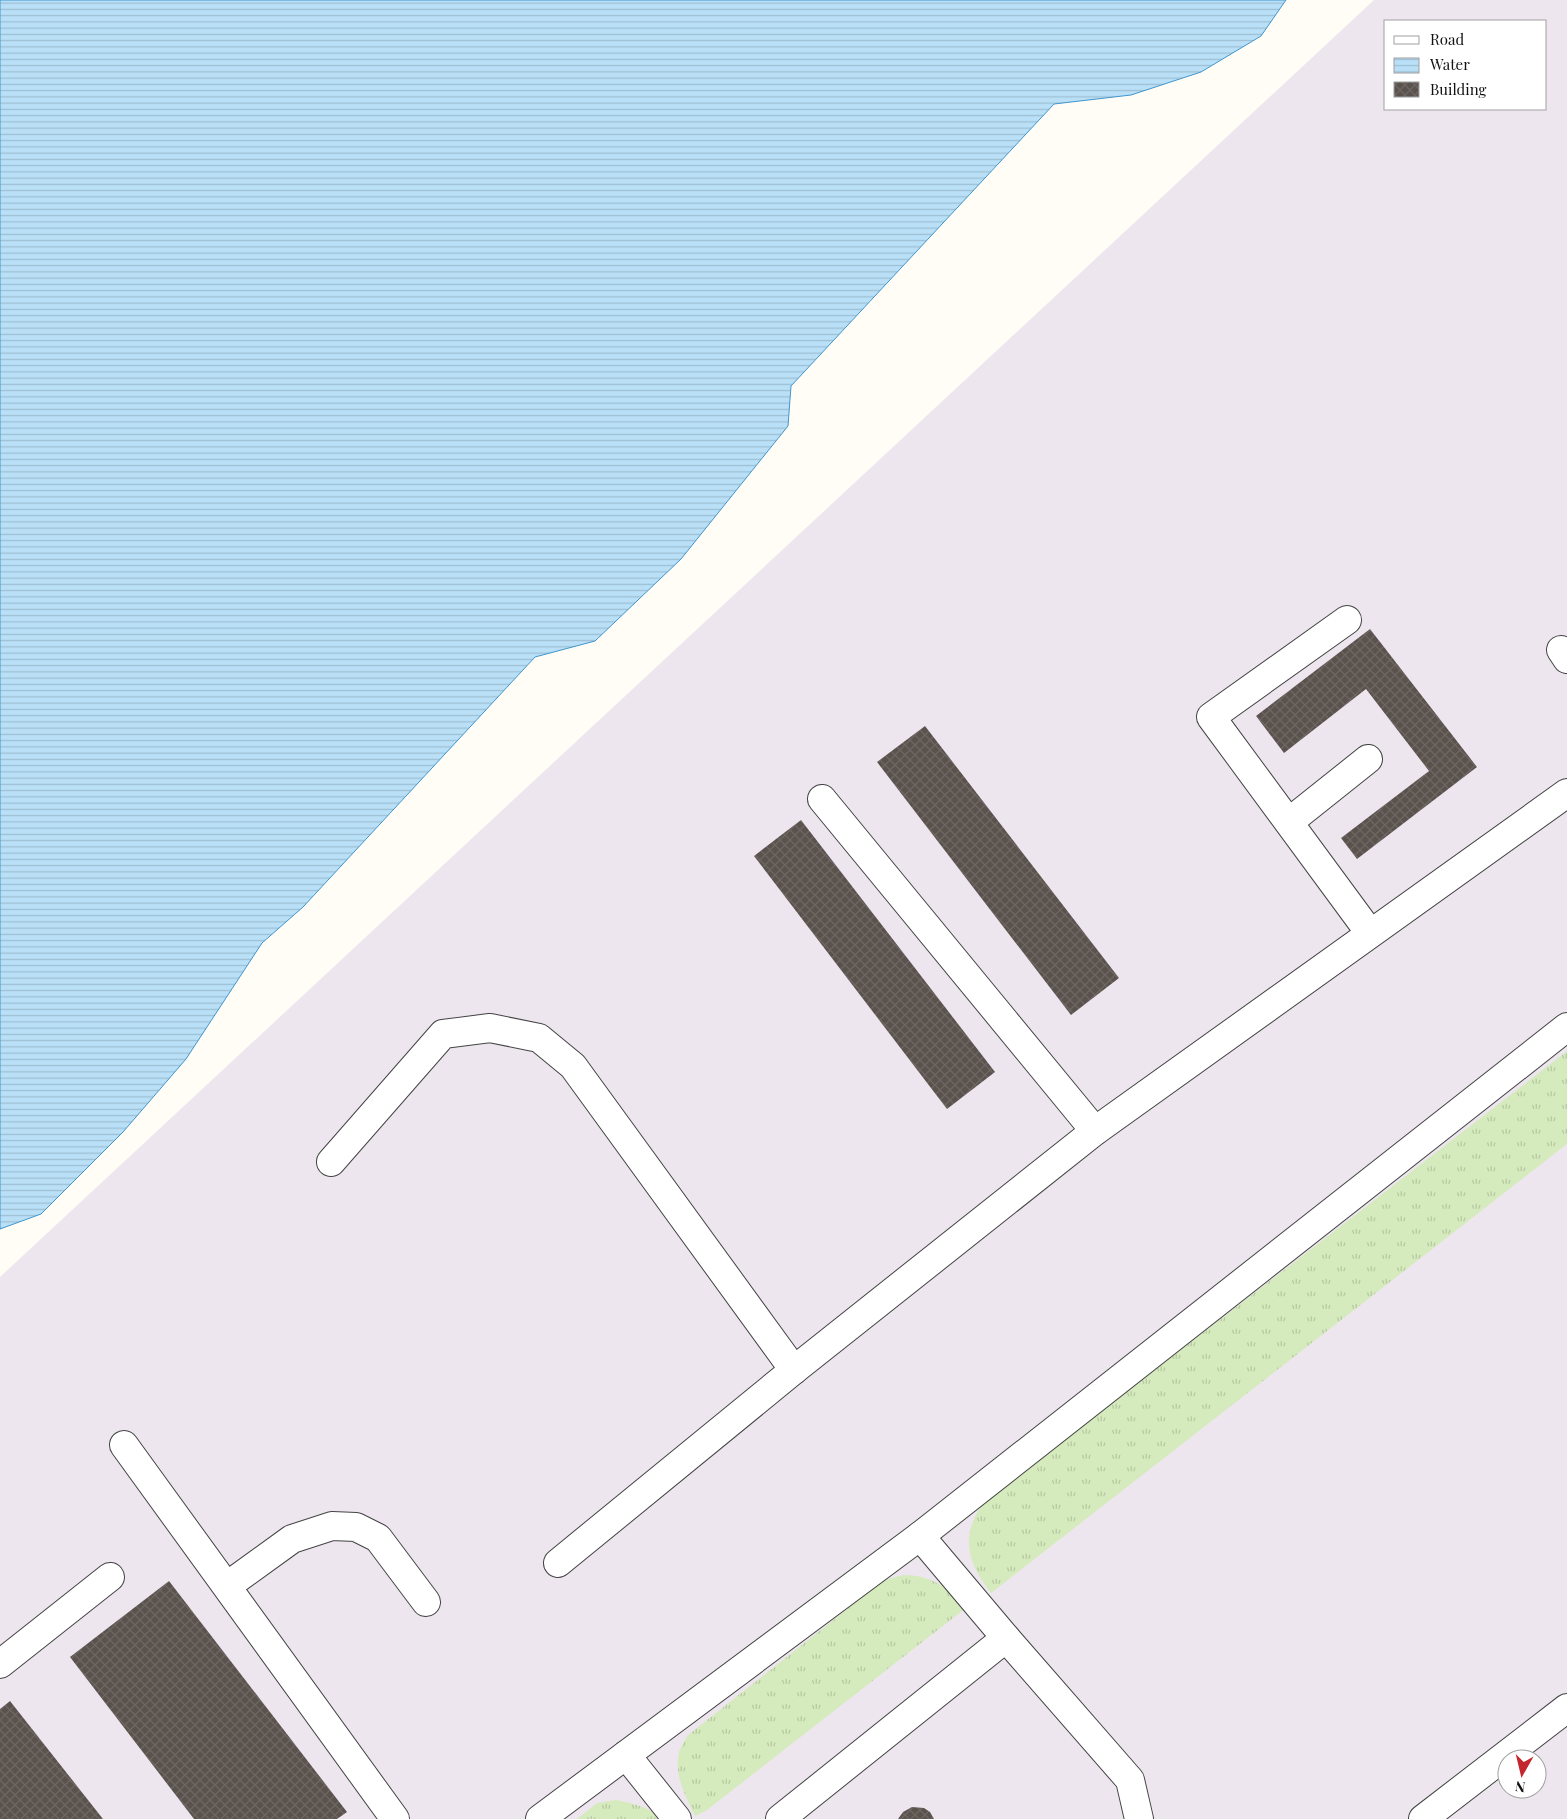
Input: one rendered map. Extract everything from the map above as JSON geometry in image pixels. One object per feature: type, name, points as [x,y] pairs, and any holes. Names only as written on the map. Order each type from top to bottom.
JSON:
[{"type":"street","points":[[1347,620],[1211,717],[1370,933]]},
{"type":"street","points":[[1289,822],[1368,759]]},
{"type":"street","points":[[558,1563],[794,1370],[1095,1132],[1567,793]]},
{"type":"street","points":[[822,799],[1095,1132]]},
{"type":"street","points":[[540,1819],[920,1536],[1567,1027]]},
{"type":"street","points":[[331,1162],[443,1034],[490,1028],[539,1038],[574,1066],[794,1370]]},
{"type":"street","points":[[124,1445],[226,1586],[382,1814]]},
{"type":"street","points":[[226,1586],[292,1539],[332,1526],[356,1527],[378,1538],[426,1602]]},
{"type":"street","points":[[920,1536],[1130,1780],[1139,1819]]},
{"type":"street","points":[[0,1664],[110,1577]]},
{"type":"street","points":[[780,1819],[1006,1638]]},
{"type":"street","points":[[1423,1819],[1567,1708]]},
{"type":"street","points":[[626,1755],[677,1819]]},
{"type":"shaded area","points":[[1374,0],[1567,0],[1567,1819],[0,1819],[0,1277]]},
{"type":"green space","points":[[1567,1051],[1567,1144],[991,1593],[976,1571],[969,1549],[971,1527],[983,1503]]},
{"type":"green space","points":[[903,1575],[931,1580],[945,1588],[966,1608],[707,1810],[695,1816],[681,1785],[678,1769],[679,1752],[688,1735],[884,1580]]},
{"type":"green space","points":[[616,1800],[646,1809],[661,1819],[577,1819],[597,1803]]},
{"type":"water","points":[[0,0],[1286,0],[1261,36],[1201,72],[1131,95],[1054,104],[791,386],[788,426],[681,559],[595,641],[535,657],[303,907],[262,943],[186,1059],[123,1132],[41,1214],[0,1229]]},
{"type":"building","points":[[1370,629],[1477,767],[1357,859],[1341,838],[1429,771],[1366,689],[1284,753],[1256,716]]},
{"type":"building","points":[[925,726],[1119,978],[1071,1015],[877,762]]},
{"type":"building","points":[[801,820],[995,1072],[947,1109],[754,856]]},
{"type":"building","points":[[169,1581],[347,1812],[337,1819],[194,1819],[70,1657]]},
{"type":"building","points":[[10,1701],[103,1819],[0,1819],[0,1709]]},
{"type":"building","points":[[912,1807],[924,1808],[930,1812],[934,1819],[898,1819],[903,1812]]}]
